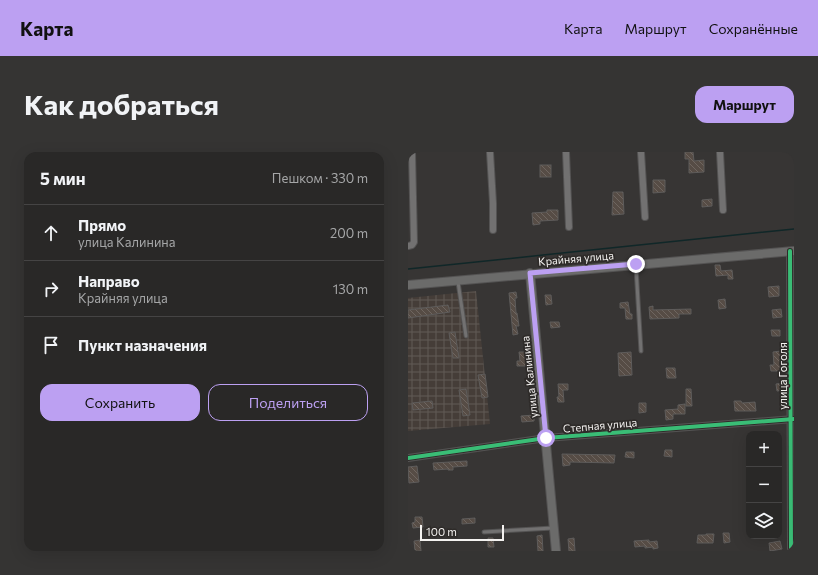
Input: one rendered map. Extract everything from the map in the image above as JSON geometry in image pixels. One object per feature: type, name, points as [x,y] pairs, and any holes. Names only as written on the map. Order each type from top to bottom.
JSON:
[{"type":"main road","name":"Крайняя улица","points":[[408,285],[792,251]]},
{"type":"main road","name":"улица Калинина","points":[[530,273],[556,551]]},
{"type":"street","points":[[408,246],[412,245],[414,242],[412,152]]},
{"type":"street","points":[[490,152],[493,230]]},
{"type":"street","points":[[566,152],[569,227]]},
{"type":"street","points":[[641,152],[645,217]]},
{"type":"street","points":[[720,152],[723,210]]},
{"type":"street","name":"улица Гоголя","points":[[792,251],[792,550]]},
{"type":"street","name":"Степная улица","points":[[408,458],[546,438],[793,419]]},
{"type":"lane","points":[[636,264],[641,351]]},
{"type":"lane","points":[[458,280],[466,336]]},
{"type":"lane","points":[[484,532],[553,528]]},
{"type":"shaded area","points":[[476,291],[490,424],[408,431],[408,298]]},
{"type":"building","points":[[685,152],[693,152],[694,161],[704,160],[704,172],[689,173],[689,159],[685,159]]},
{"type":"building","points":[[540,165],[551,165],[551,177],[540,177]]},
{"type":"building","points":[[653,180],[665,180],[665,192],[653,193]]},
{"type":"building","points":[[613,192],[623,192],[624,214],[612,215]]},
{"type":"building","points":[[712,199],[712,206],[702,207],[702,200]]},
{"type":"building","points":[[547,210],[558,210],[558,220],[540,221],[540,224],[533,225],[532,213],[547,212]]},
{"type":"building","points":[[715,265],[720,265],[721,271],[732,270],[733,279],[728,279],[728,275],[716,276]]},
{"type":"building","points":[[779,286],[779,296],[769,297],[768,287]]},
{"type":"building","points":[[516,292],[516,313],[519,326],[516,326],[518,334],[513,335],[509,293]]},
{"type":"building","points":[[545,295],[551,295],[552,304],[546,305]]},
{"type":"building","points":[[725,299],[726,308],[719,309],[718,300]]},
{"type":"building","points":[[628,302],[632,319],[626,319],[625,308],[620,308],[620,303]]},
{"type":"building","points":[[448,305],[450,312],[408,318],[408,310]]},
{"type":"building","points":[[653,306],[653,310],[691,309],[691,314],[679,314],[679,318],[650,319],[649,307]]},
{"type":"building","points":[[781,309],[782,317],[773,318],[772,310]]},
{"type":"building","points":[[550,322],[559,322],[560,327],[551,328]]},
{"type":"building","points":[[771,330],[780,330],[780,336],[772,336]]},
{"type":"building","points":[[455,332],[459,358],[453,358],[449,333]]},
{"type":"building","points":[[781,351],[781,371],[771,371],[770,365],[774,365],[773,352]]},
{"type":"building","points":[[519,352],[526,352],[527,366],[517,366],[517,361],[520,361]]},
{"type":"building","points":[[631,352],[632,375],[619,376],[618,353]]},
{"type":"building","points":[[666,368],[675,368],[676,378],[667,378]]},
{"type":"building","points":[[485,374],[488,397],[482,398],[478,375]]},
{"type":"building","points":[[784,383],[785,390],[777,391],[776,384]]},
{"type":"building","points":[[558,384],[568,384],[568,390],[563,390],[564,402],[558,402]]},
{"type":"building","points":[[466,389],[470,415],[463,416],[459,390]]},
{"type":"building","points":[[686,389],[691,389],[692,406],[686,406]]},
{"type":"building","points":[[432,401],[433,408],[413,410],[412,403]]},
{"type":"building","points":[[734,401],[741,401],[742,403],[755,402],[756,411],[735,411]]},
{"type":"building","points":[[639,403],[646,403],[646,412],[639,413]]},
{"type":"building","points":[[685,404],[685,414],[673,414],[673,419],[666,420],[665,410],[678,409],[678,405]]},
{"type":"building","points":[[534,415],[534,421],[522,422],[521,416]]},
{"type":"building","points":[[665,450],[672,450],[672,457],[664,456]]},
{"type":"building","points":[[626,452],[634,452],[634,458],[625,457]]},
{"type":"building","points":[[562,454],[615,455],[614,463],[570,462],[570,465],[563,466]]},
{"type":"building","points":[[467,461],[467,466],[453,467],[453,470],[434,470],[433,463]]},
{"type":"building","points":[[417,466],[419,482],[409,483],[408,467]]},
{"type":"building","points":[[415,517],[422,517],[423,527],[413,528],[412,523],[415,522]]},
{"type":"building","points":[[475,518],[475,523],[462,524],[462,519]]},
{"type":"building","points":[[723,533],[729,533],[730,542],[724,543]]},
{"type":"building","points":[[714,534],[713,543],[697,543],[698,535]]},
{"type":"building","points":[[542,535],[543,551],[538,551],[537,536]]},
{"type":"building","points":[[488,538],[493,538],[494,547],[488,547]]},
{"type":"building","points":[[574,538],[575,551],[569,551],[568,539]]},
{"type":"building","points":[[420,540],[421,551],[415,551],[414,541]]},
{"type":"building","points":[[649,540],[649,542],[657,541],[658,548],[645,548],[645,546],[635,547],[634,541]]},
{"type":"building","points":[[780,541],[782,549],[770,551],[769,543]]},
{"type":"waterway","points":[[408,269],[794,229]]},
{"type":"cycle path","points":[[790,251],[791,551]]},
{"type":"cycle path","points":[[408,458],[546,438],[794,419]]},
{"type":"route","points":[[546,438],[530,273],[636,264]]}]
